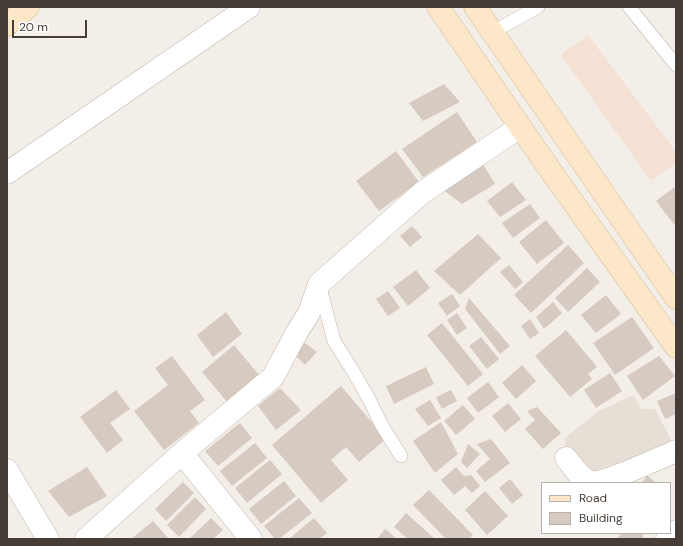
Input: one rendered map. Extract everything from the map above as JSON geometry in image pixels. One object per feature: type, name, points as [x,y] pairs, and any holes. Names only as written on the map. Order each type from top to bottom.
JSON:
[{"type":"main road","points":[[7,26],[28,7]]},
{"type":"main road","points":[[438,7],[520,127],[676,347]]},
{"type":"main road","points":[[475,7],[676,298]]},
{"type":"main road","points":[[467,48],[493,32]]},
{"type":"street","points":[[7,173],[249,7]]},
{"type":"street","points":[[86,539],[182,453],[273,377],[309,313],[319,284],[423,192],[520,127]]},
{"type":"street","points":[[597,482],[616,477],[676,451]]},
{"type":"street","points":[[182,453],[251,539]]},
{"type":"street","points":[[566,458],[582,478],[591,482]]},
{"type":"street","points":[[7,470],[48,539]]},
{"type":"street","points":[[667,539],[676,531]]},
{"type":"lane","points":[[493,32],[538,7]]},
{"type":"lane","points":[[629,7],[675,61]]},
{"type":"lane","points":[[319,284],[334,341],[353,371],[381,424],[401,456]]},
{"type":"shaded area","points":[[588,35],[676,152],[676,163],[651,181],[561,55]]},
{"type":"shaded area","points":[[634,395],[641,409],[655,409],[674,446],[609,471],[584,472],[566,451],[565,438],[599,411]]},
{"type":"building","points":[[444,84],[460,102],[423,121],[409,103]]},
{"type":"building","points":[[457,112],[477,142],[423,177],[402,149]]},
{"type":"building","points":[[396,151],[419,182],[379,211],[356,181]]},
{"type":"building","points":[[483,164],[495,184],[462,204],[442,189]]},
{"type":"building","points":[[512,182],[526,200],[500,217],[487,201]]},
{"type":"building","points":[[676,186],[676,227],[656,201]]},
{"type":"building","points":[[530,204],[540,218],[513,238],[502,223]]},
{"type":"building","points":[[546,220],[564,243],[537,264],[519,242]]},
{"type":"building","points":[[412,226],[422,237],[410,247],[400,236]]},
{"type":"building","points":[[478,234],[501,258],[460,295],[434,271]]},
{"type":"building","points":[[568,245],[584,263],[531,313],[514,295]]},
{"type":"building","points":[[509,265],[523,282],[515,289],[500,272]]},
{"type":"building","points":[[587,268],[600,282],[568,312],[555,298]]},
{"type":"building","points":[[416,270],[430,288],[408,306],[393,287]]},
{"type":"building","points":[[388,291],[400,308],[388,316],[376,299]]},
{"type":"building","points":[[452,294],[460,306],[447,316],[438,303]]},
{"type":"building","points":[[606,295],[621,314],[596,333],[581,315]]},
{"type":"building","points":[[469,298],[510,346],[500,354],[465,309]]},
{"type":"building","points":[[553,302],[562,313],[544,329],[536,317]]},
{"type":"building","points":[[226,312],[242,334],[213,357],[197,335]]},
{"type":"building","points":[[457,313],[467,328],[457,335],[447,320]]},
{"type":"building","points":[[632,317],[654,348],[615,375],[593,343]]},
{"type":"building","points":[[530,319],[539,333],[530,339],[521,326]]},
{"type":"building","points":[[442,323],[483,374],[468,386],[427,335]]},
{"type":"building","points":[[566,330],[597,367],[588,374],[592,379],[570,397],[535,356]]},
{"type":"building","points":[[481,337],[499,359],[487,369],[469,346]]},
{"type":"building","points":[[305,343],[317,352],[305,365],[295,355]]},
{"type":"building","points":[[234,345],[259,375],[228,403],[202,372]]},
{"type":"building","points":[[172,356],[205,400],[190,411],[199,423],[164,450],[134,411],[168,385],[155,368]]},
{"type":"building","points":[[659,356],[675,376],[643,400],[627,376]]},
{"type":"building","points":[[522,365],[536,381],[516,399],[502,383]]},
{"type":"building","points":[[426,367],[434,384],[394,404],[386,386]]},
{"type":"building","points":[[610,373],[622,391],[596,408],[584,390]]},
{"type":"building","points":[[488,382],[499,397],[478,413],[467,398]]},
{"type":"building","points":[[341,386],[386,439],[359,462],[346,447],[331,460],[348,480],[321,503],[272,445]]},
{"type":"building","points":[[280,388],[301,410],[276,430],[258,406]]},
{"type":"building","points":[[116,390],[130,409],[110,423],[123,440],[107,453],[80,417]]},
{"type":"building","points":[[451,390],[457,401],[442,409],[436,397]]},
{"type":"building","points":[[676,393],[676,414],[665,419],[657,401]]},
{"type":"building","points":[[430,400],[441,418],[428,426],[415,409]]},
{"type":"building","points":[[508,403],[521,419],[505,432],[492,416]]},
{"type":"building","points":[[463,405],[475,419],[456,435],[444,421]]},
{"type":"building","points":[[537,407],[561,433],[543,449],[525,429],[535,420],[527,411]]},
{"type":"building","points":[[441,422],[458,454],[435,473],[413,441]]},
{"type":"building","points":[[240,423],[252,438],[218,466],[205,451]]},
{"type":"building","points":[[491,439],[510,463],[485,482],[476,471],[490,459],[477,444]]},
{"type":"building","points":[[255,443],[267,458],[232,486],[220,471]]},
{"type":"building","points":[[468,444],[480,454],[467,468],[461,462]]},
{"type":"building","points":[[270,460],[282,474],[247,503],[235,488]]},
{"type":"building","points":[[87,467],[107,496],[69,517],[48,491]]},
{"type":"building","points":[[456,467],[464,476],[471,475],[480,486],[472,493],[465,486],[454,495],[441,480]]},
{"type":"building","points":[[647,475],[655,482],[643,482]]},
{"type":"building","points":[[510,479],[523,495],[512,504],[499,488]]},
{"type":"building","points":[[284,481],[296,496],[261,524],[249,509]]},
{"type":"building","points":[[183,482],[194,493],[166,521],[155,509]]},
{"type":"building","points":[[429,490],[473,535],[469,539],[446,539],[413,505]]},
{"type":"building","points":[[485,491],[508,516],[487,535],[465,510]]},
{"type":"building","points":[[195,497],[206,509],[179,537],[167,525]]},
{"type":"building","points":[[299,498],[312,513],[279,539],[275,539],[264,526]]},
{"type":"building","points":[[406,513],[435,539],[408,539],[394,527]]},
{"type":"building","points":[[211,518],[223,530],[213,539],[189,539]]},
{"type":"building","points":[[314,518],[327,533],[319,539],[289,539]]},
{"type":"building","points":[[153,521],[169,539],[131,539]]},
{"type":"building","points":[[385,529],[397,539],[377,539]]},
{"type":"building","points":[[621,534],[644,534],[642,536],[645,539],[620,539],[618,537]]}]
